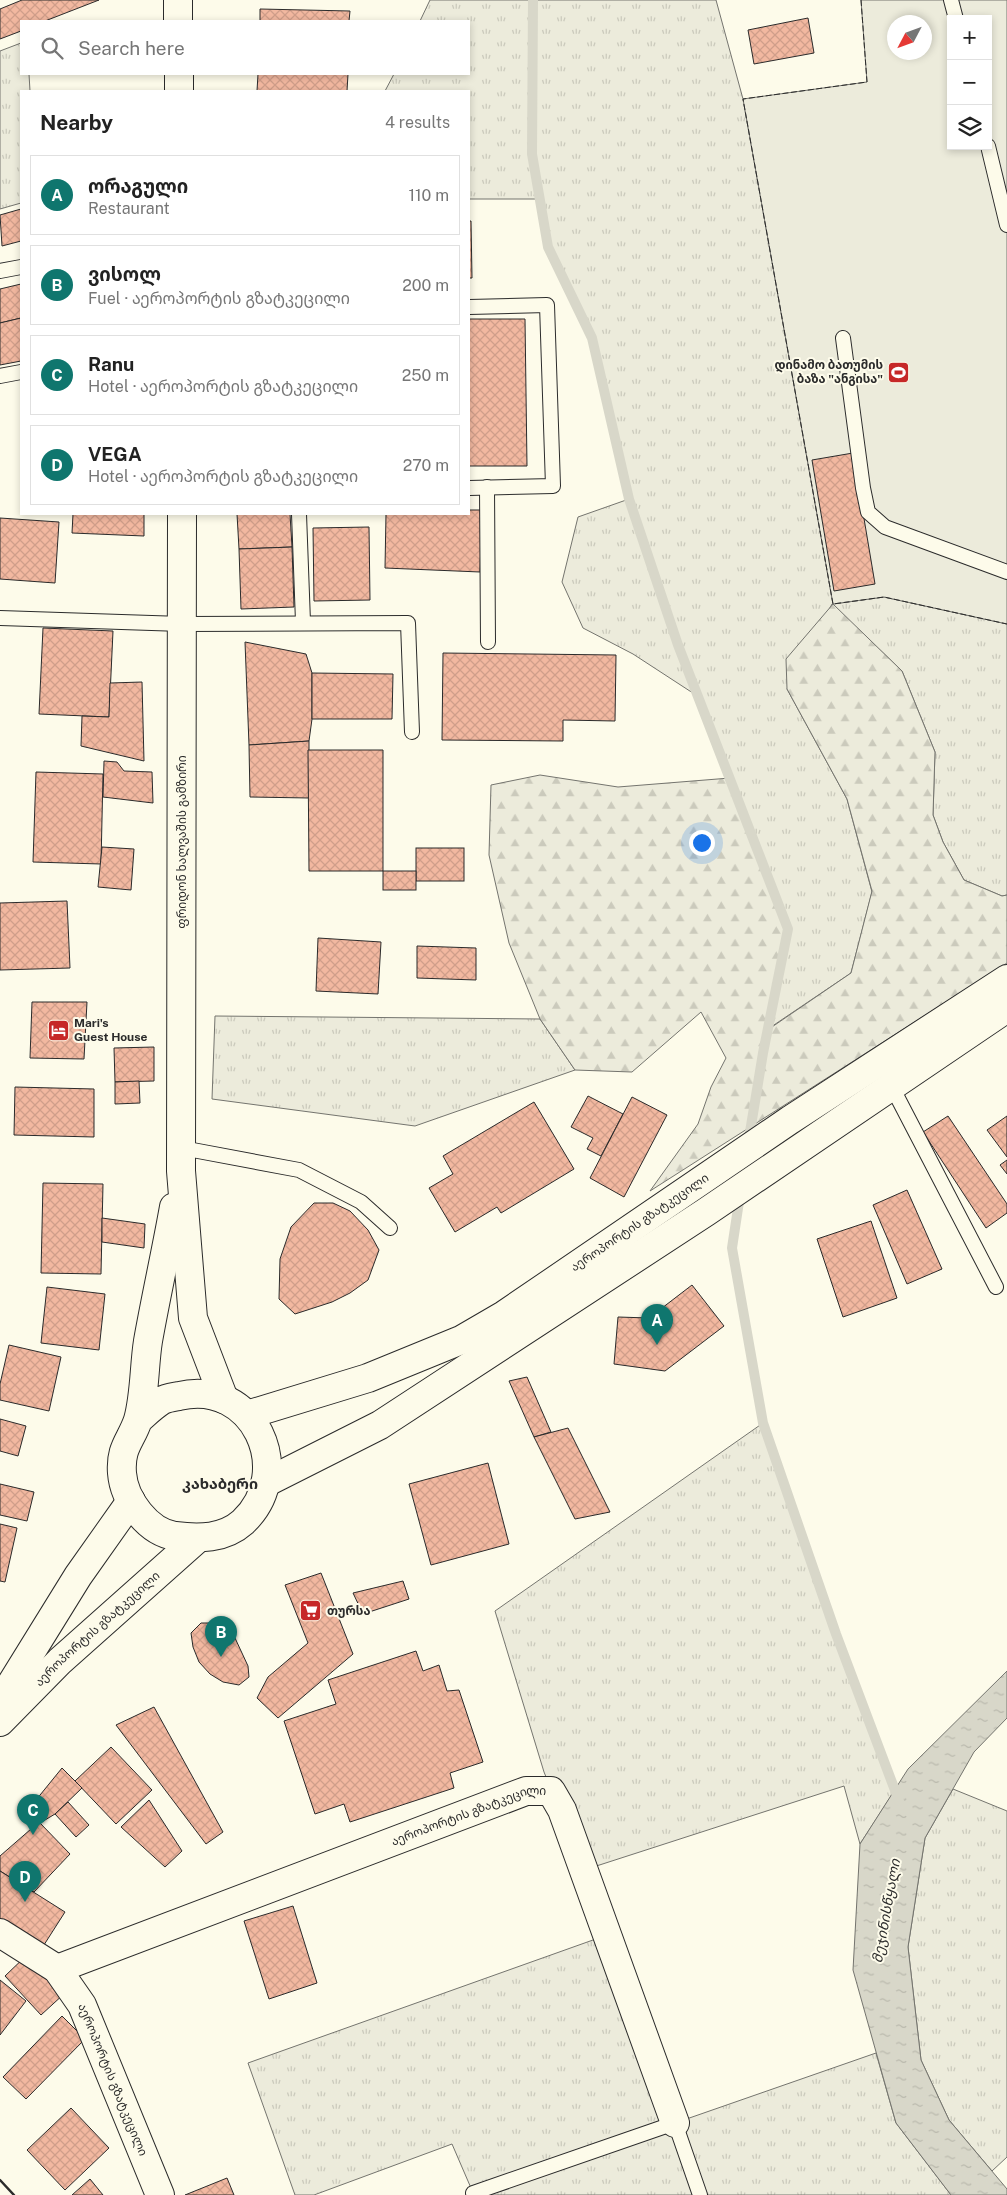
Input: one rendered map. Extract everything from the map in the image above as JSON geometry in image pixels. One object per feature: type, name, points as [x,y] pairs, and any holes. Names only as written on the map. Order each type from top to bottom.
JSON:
[{"type":"main road","points":[[178,0],[178,20]]},
{"type":"main road","points":[[179,75],[179,90]]},
{"type":"main road","name":"ფრიდონ ხალვაშის გამზირი","points":[[182,515],[182,1159]]},
{"type":"main road","name":"აეროპორტის გზატკეცილი","points":[[247,1415],[368,1378],[461,1340],[504,1315],[790,1120],[1007,979]]},
{"type":"main road","points":[[267,1482],[380,1426],[706,1212],[1007,1008]]},
{"type":"main road","points":[[182,1159],[193,1318],[224,1399]]},
{"type":"main road","points":[[138,1420],[162,1400],[193,1393],[224,1399],[247,1415],[261,1434],[268,1458],[267,1482],[258,1504],[242,1523],[221,1535],[197,1539],[171,1535],[148,1522],[131,1501],[122,1474],[124,1446],[138,1420],[148,1342],[182,1159]]},
{"type":"main road","name":"აეროპორტის გზატკეცილი","points":[[0,1702],[78,1576],[131,1501]]},
{"type":"main road","name":"აეროპორტის გზატკეცილი","points":[[0,1722],[60,1660],[197,1539]]},
{"type":"main road","name":"აეროპორტის გზატკეცილი","points":[[57,1969],[526,1791],[550,1790],[565,1818],[674,2123]]},
{"type":"main road","name":"აეროპორტის გზატკეცილი","points":[[0,1933],[57,1969],[82,2005],[160,2195]]},
{"type":"lane","points":[[951,0],[955,15]]},
{"type":"lane","points":[[989,150],[1007,224]]},
{"type":"lane","points":[[0,271],[20,267]]},
{"type":"lane","points":[[470,307],[547,305],[553,486],[470,488]]},
{"type":"lane","points":[[844,338],[863,488],[868,512],[885,528],[1007,572]]},
{"type":"lane","points":[[0,376],[20,372]]},
{"type":"lane","points":[[486,488],[488,642]]},
{"type":"lane","points":[[299,515],[303,622]]},
{"type":"lane","points":[[0,618],[182,624],[408,622],[412,732]]},
{"type":"lane","points":[[891,1085],[996,1287]]},
{"type":"lane","points":[[182,1159],[299,1170],[361,1202],[390,1228]]},
{"type":"lane","points":[[473,2193],[674,2123],[700,2195]]},
{"type":"green space","points":[[430,0],[716,0],[743,99],[833,604],[884,597],[1007,624],[1007,895],[1002,896],[964,880],[943,842],[933,815],[935,752],[902,671],[832,604],[787,689],[847,799],[872,892],[851,973],[768,1029],[788,929],[699,697],[633,654],[583,628],[562,582],[578,517],[629,499],[592,338],[548,247],[540,199],[470,199],[470,90],[386,90],[393,75],[470,75],[470,20],[420,20]]},
{"type":"green space","name":"დინამო ბათუმის ბაზა \"ანგისა\"","points":[[861,0],[1007,0],[1007,624],[884,597],[833,604],[743,99],[867,82]]},
{"type":"green space","points":[[20,43],[20,75],[29,75],[30,90],[20,90],[20,203],[0,209],[0,51]]},
{"type":"green space","points":[[833,604],[902,671],[935,752],[933,815],[943,842],[964,880],[1002,896],[1007,895],[1007,963],[650,1191],[698,1124],[711,1087],[726,1058],[701,1012],[632,1072],[575,1070],[540,1019],[509,943],[489,855],[491,785],[540,775],[618,787],[730,778],[788,929],[769,1029],[851,973],[872,891],[847,799],[787,689],[786,659]]},
{"type":"green space","points":[[215,1016],[540,1019],[575,1070],[415,1126],[212,1099]]},
{"type":"green space","points":[[763,1423],[836,1634],[895,1790],[860,1844],[844,1786],[584,1870],[544,1772],[495,1611]]},
{"type":"green space","points":[[953,1789],[1007,1811],[1007,2157],[992,2171],[949,2120],[921,2060],[908,1947],[925,1838]]},
{"type":"green space","points":[[607,1935],[675,2123],[876,2053],[896,2123],[951,2195],[474,2195],[452,2144],[314,2195],[295,2195],[248,2063]]},
{"type":"water","name":"მეჯინისწყალი","points":[[1007,1671],[1007,1718],[974,1752],[925,1838],[908,1947],[921,2060],[949,2120],[1007,2189],[1007,2195],[951,2195],[896,2123],[853,1970],[860,1844],[908,1769]]},
{"type":"building","points":[[22,0],[99,0],[48,20],[20,20],[20,31],[0,39],[0,9]]},
{"type":"building","points":[[260,9],[350,11],[349,20],[260,20]]},
{"type":"building","points":[[808,18],[814,53],[754,64],[748,30]]},
{"type":"building","points":[[258,75],[348,75],[347,90],[257,90]]},
{"type":"building","points":[[20,209],[20,241],[2,246],[0,215]]},
{"type":"building","points":[[470,221],[471,221],[472,278],[470,278]]},
{"type":"building","points":[[20,284],[20,318],[0,323],[0,289]]},
{"type":"building","points":[[20,318],[20,361],[0,365],[0,323]]},
{"type":"building","points":[[470,319],[525,319],[527,466],[470,466]]},
{"type":"building","points":[[853,453],[875,584],[834,591],[812,460]]},
{"type":"building","points":[[470,510],[482,510],[480,572],[385,568],[386,515],[470,515]]},
{"type":"building","points":[[73,515],[144,515],[144,536],[72,533]]},
{"type":"building","points":[[237,515],[290,515],[292,547],[239,549]]},
{"type":"building","points":[[0,518],[59,522],[55,583],[0,579]]},
{"type":"building","points":[[369,527],[370,600],[314,601],[313,528]]},
{"type":"building","points":[[292,547],[294,607],[241,609],[239,549]]},
{"type":"building","points":[[43,628],[113,631],[109,717],[39,714]]},
{"type":"building","points":[[245,642],[306,654],[312,673],[312,719],[309,741],[249,745]]},
{"type":"building","points":[[443,653],[616,655],[615,721],[563,720],[563,741],[442,740]]},
{"type":"building","points":[[312,673],[393,674],[392,719],[312,719]]},
{"type":"building","points":[[142,682],[144,761],[81,746],[82,716],[109,717],[110,683]]},
{"type":"building","points":[[309,741],[309,798],[250,797],[249,745]]},
{"type":"building","points":[[308,750],[383,750],[383,871],[309,871]]},
{"type":"building","points":[[104,761],[117,762],[124,771],[152,772],[153,803],[103,797]]},
{"type":"building","points":[[36,772],[103,774],[101,864],[33,862]]},
{"type":"building","points":[[102,847],[134,849],[131,890],[98,887]]},
{"type":"building","points":[[416,848],[464,848],[464,881],[416,881]]},
{"type":"building","points":[[383,871],[416,871],[416,890],[383,890]]},
{"type":"building","points":[[67,901],[70,968],[0,970],[0,903]]},
{"type":"building","points":[[318,938],[381,942],[378,994],[316,991]]},
{"type":"building","points":[[417,946],[476,948],[476,980],[417,978]]},
{"type":"building","name":"Mari's Guest House","points":[[32,1002],[87,1002],[84,1059],[30,1058]]},
{"type":"building","points":[[154,1047],[154,1081],[115,1082],[114,1048]]},
{"type":"building","points":[[139,1081],[140,1103],[115,1104],[115,1082]]},
{"type":"building","points":[[15,1087],[94,1089],[94,1137],[14,1135]]},
{"type":"building","points":[[588,1096],[623,1114],[601,1156],[587,1149],[593,1138],[571,1127]]},
{"type":"building","points":[[632,1097],[667,1115],[624,1197],[590,1178]]},
{"type":"building","points":[[534,1102],[574,1169],[501,1213],[497,1207],[455,1232],[429,1188],[453,1174],[443,1156]]},
{"type":"building","points":[[948,1116],[1007,1204],[1007,1213],[986,1228],[923,1132]]},
{"type":"building","points":[[1007,1116],[1007,1157],[987,1130]]},
{"type":"building","points":[[1007,1160],[1007,1174],[1000,1165]]},
{"type":"building","points":[[43,1183],[103,1184],[101,1274],[41,1273]]},
{"type":"building","points":[[907,1190],[942,1269],[907,1284],[873,1205]]},
{"type":"building","points":[[314,1203],[333,1203],[350,1211],[368,1230],[379,1250],[368,1280],[350,1293],[332,1302],[295,1314],[279,1299],[280,1259],[291,1227]]},
{"type":"building","points":[[102,1218],[145,1224],[144,1248],[102,1242]]},
{"type":"building","points":[[871,1221],[897,1298],[843,1317],[817,1239]]},
{"type":"building","points":[[692,1285],[724,1326],[665,1371],[614,1364],[618,1317],[649,1318]]},
{"type":"building","points":[[47,1287],[105,1294],[99,1350],[41,1343]]},
{"type":"building","points":[[9,1345],[61,1357],[49,1411],[0,1400],[0,1384]]},
{"type":"building","points":[[527,1377],[551,1432],[534,1437],[509,1381]]},
{"type":"building","points":[[0,1419],[26,1426],[18,1456],[0,1451]]},
{"type":"building","points":[[568,1428],[610,1512],[575,1519],[534,1437]]},
{"type":"building","points":[[488,1463],[509,1544],[431,1565],[409,1484]]},
{"type":"building","points":[[0,1484],[34,1492],[27,1521],[0,1515]]},
{"type":"building","points":[[0,1524],[17,1528],[5,1582],[0,1581]]},
{"type":"building","points":[[321,1573],[353,1654],[278,1718],[257,1698],[268,1677],[308,1643],[285,1585]]},
{"type":"building","points":[[403,1581],[409,1599],[363,1614],[353,1593]]},
{"type":"building","points":[[201,1623],[210,1623],[235,1638],[248,1666],[249,1677],[239,1685],[223,1682],[210,1674],[199,1662],[193,1647],[191,1633]]},
{"type":"building","points":[[416,1651],[423,1671],[439,1665],[447,1691],[459,1690],[483,1762],[450,1773],[454,1788],[350,1822],[344,1804],[315,1814],[284,1721],[336,1704],[328,1680]]},
{"type":"building","points":[[154,1707],[223,1832],[206,1844],[116,1725]]},
{"type":"building","points":[[111,1747],[152,1790],[116,1824],[75,1781]]},
{"type":"building","points":[[62,1768],[82,1788],[55,1814],[35,1826],[23,1816]]},
{"type":"building","points":[[149,1800],[182,1851],[165,1867],[121,1827]]},
{"type":"building","points":[[68,1802],[89,1825],[76,1837],[55,1814]]},
{"type":"building","points":[[39,1822],[70,1854],[34,1892],[0,1871],[0,1856]]},
{"type":"building","points":[[0,1871],[65,1912],[42,1948],[0,1921]]},
{"type":"building","points":[[293,1906],[317,1983],[269,1999],[244,1921]]},
{"type":"building","points":[[28,1954],[65,1993],[41,2015],[5,1976]]},
{"type":"building","points":[[0,1980],[26,2001],[0,2035]]},
{"type":"building","points":[[62,2016],[85,2039],[26,2099],[3,2077]]},
{"type":"building","points":[[71,2108],[109,2148],[65,2190],[27,2150]]},
{"type":"building","points":[[227,2178],[234,2195],[185,2195]]},
{"type":"building","points":[[90,2179],[103,2195],[72,2195]]},
{"type":"waterway","points":[[533,0],[532,154],[548,247],[592,338],[629,499],[678,645],[788,929],[763,1053],[748,1144]]},
{"type":"waterway","points":[[740,1195],[732,1248],[763,1423],[836,1634],[899,1801]]},
{"type":"fence","points":[[861,0],[867,82],[743,99],[833,604],[884,597],[1007,624]]},
{"type":"wall","points":[[0,2180],[14,2195]]},
{"type":"place","name":"დინამო ბათუმის ბაზა \"ანგისა\"","points":[[899,372]]},
{"type":"place","name":"Mari's Guest House","points":[[58,1030]]},
{"type":"place","name":"ორაგული","points":[[657,1345]]},
{"type":"place","name":"თურსა","points":[[311,1611]]},
{"type":"place","name":"ვისოლ","points":[[221,1657]]},
{"type":"place","name":"Ranu","points":[[33,1835]]},
{"type":"place","name":"VEGA","points":[[25,1902]]},
{"type":"district","name":"კახაბერი","points":[[220,1484]]}]
